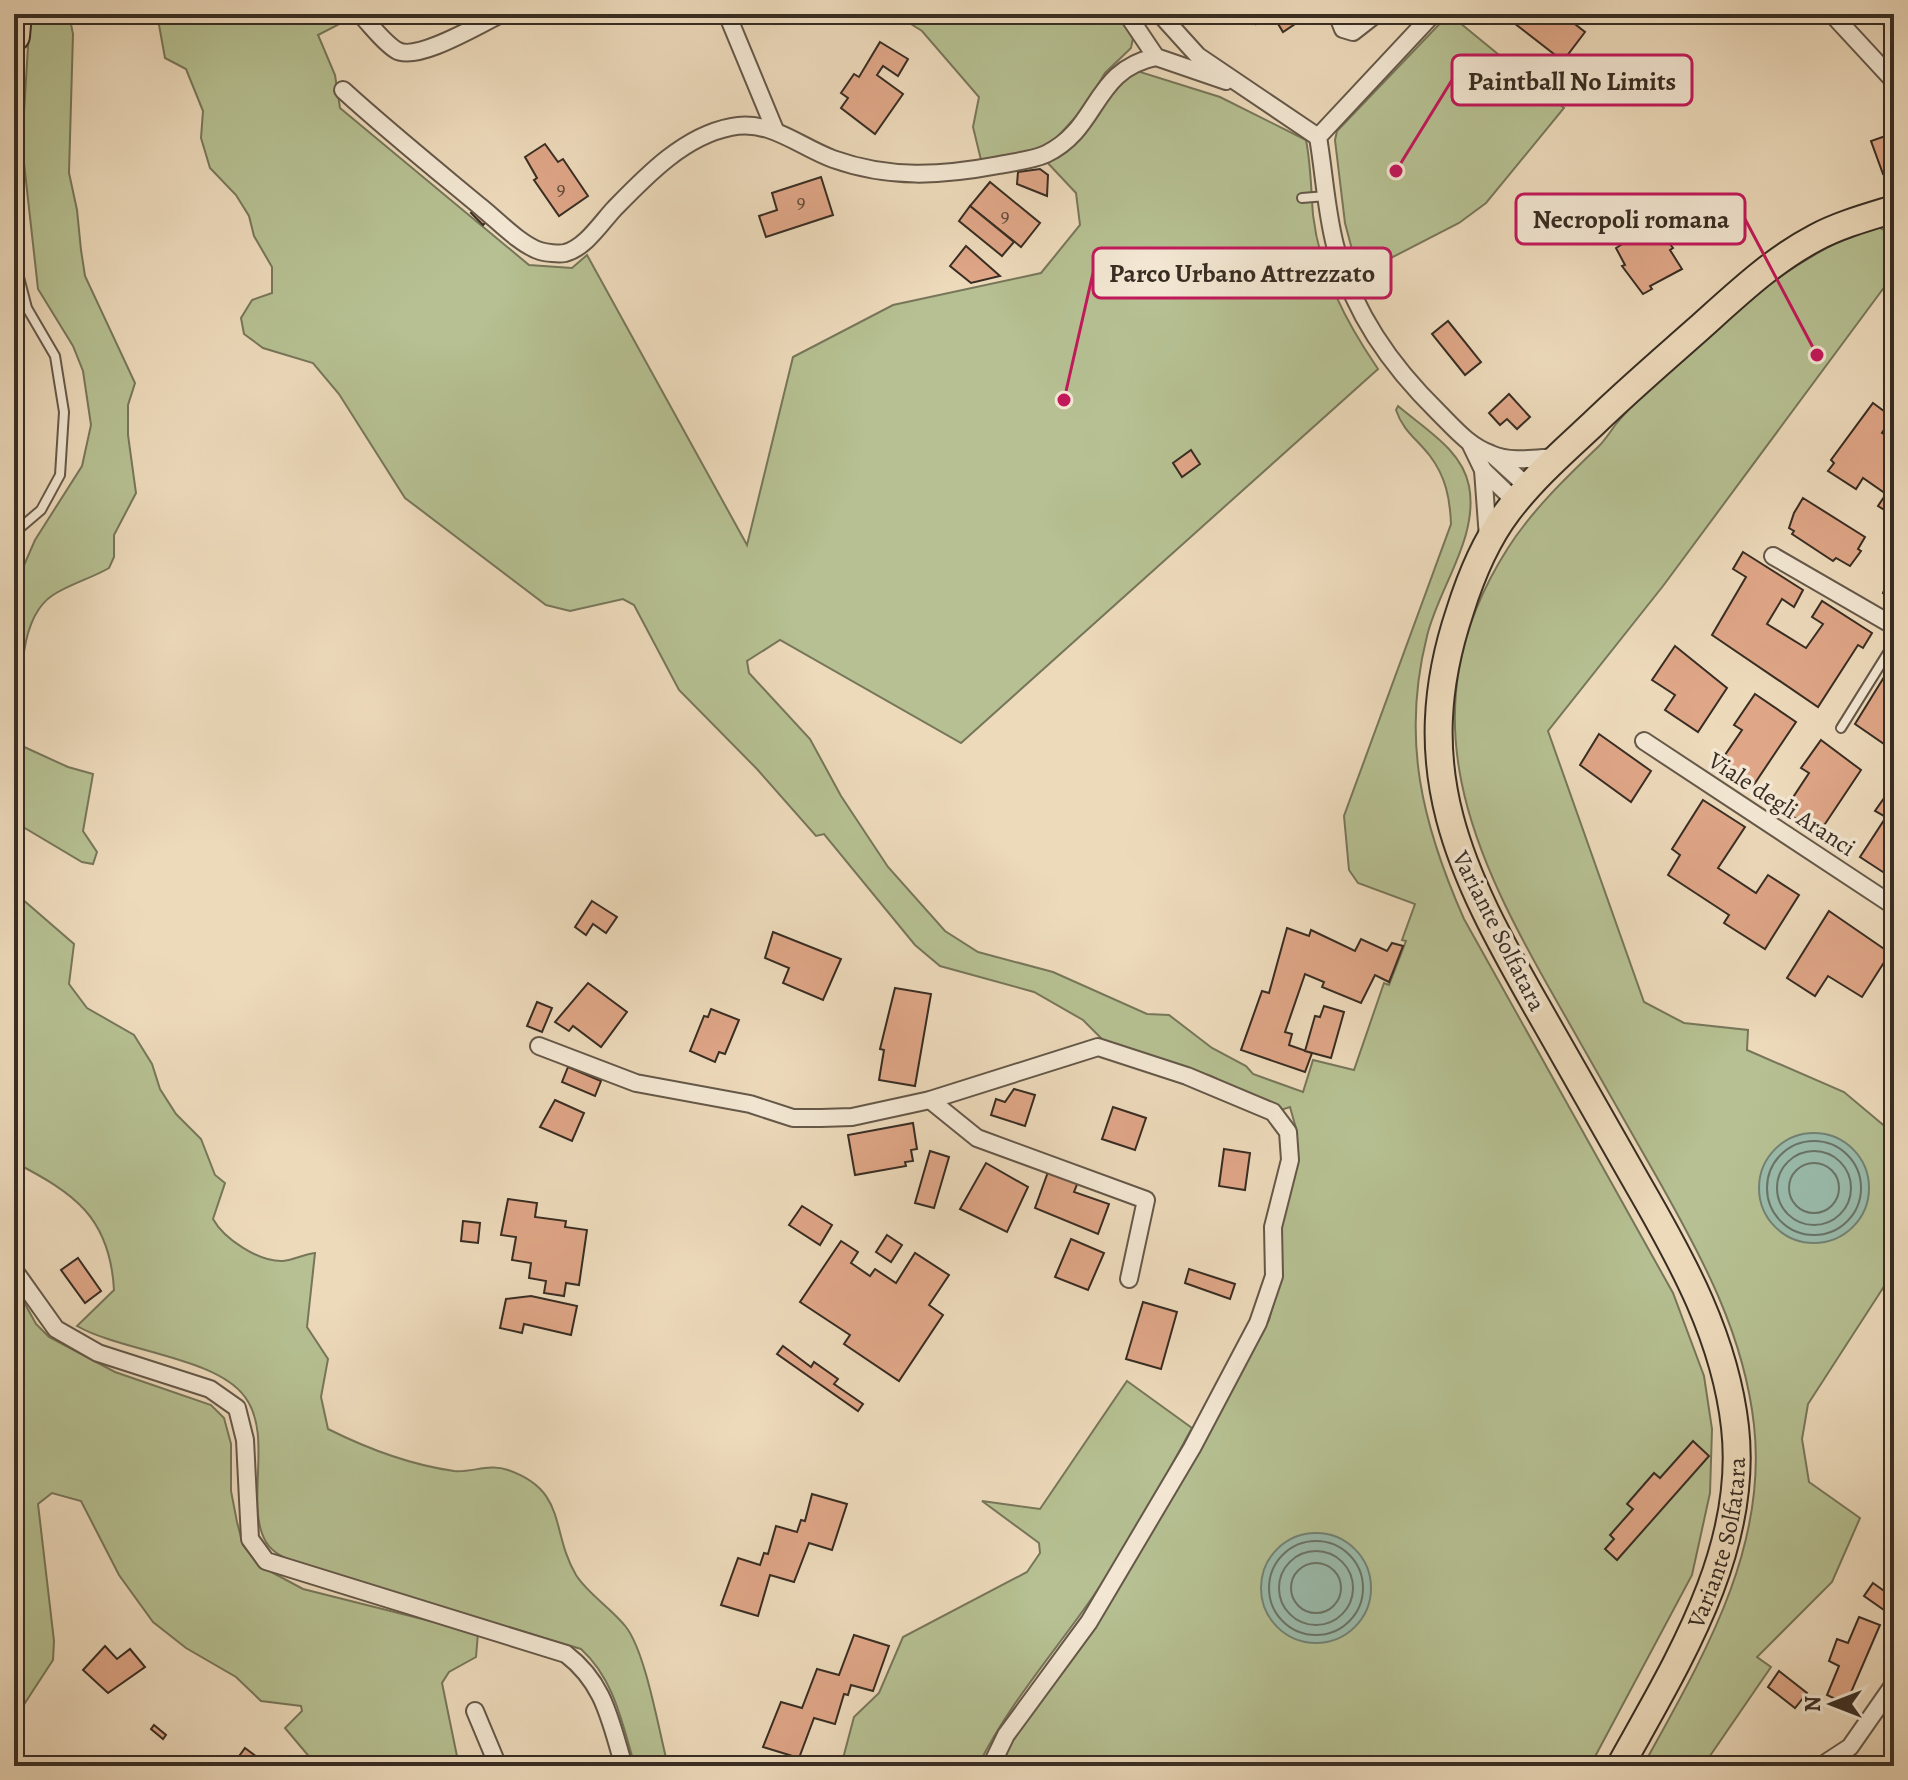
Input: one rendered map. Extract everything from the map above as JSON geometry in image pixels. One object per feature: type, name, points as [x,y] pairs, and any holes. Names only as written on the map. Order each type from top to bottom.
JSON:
[{"type":"highway","points":[[14,36],[16,14]]},
{"type":"main road","name":"Variante Solfatara","points":[[1620,1766],[1706,1602],[1731,1519],[1736,1431],[1718,1341],[1679,1257],[1489,921],[1450,828],[1437,741],[1440,693],[1450,640],[1469,581],[1488,543],[1522,495],[1557,457],[1749,283],[1815,238],[1882,213]]},
{"type":"street","points":[[360,14],[397,51],[407,53],[427,50],[501,14]]},
{"type":"street","points":[[727,14],[775,130]]},
{"type":"street","points":[[1127,14],[1156,57]]},
{"type":"street","points":[[1160,14],[1198,56],[1318,137],[1334,242],[1351,294],[1374,336],[1411,385],[1470,443],[1493,456],[1516,459],[1557,457]]},
{"type":"street","points":[[1337,14],[1343,29],[1353,32],[1376,14]]},
{"type":"street","points":[[1318,137],[1433,14]]},
{"type":"street","points":[[1832,14],[1894,81]]},
{"type":"street","points":[[343,90],[486,212],[539,251],[565,253],[588,238],[673,154],[703,136],[752,124],[775,130],[798,145],[877,173],[914,176],[1046,154],[1062,143],[1091,114],[1107,82],[1135,61],[1156,57],[1243,85]]},
{"type":"street","points":[[1470,443],[1483,470],[1488,543]]},
{"type":"street","points":[[1493,456],[1522,495]]},
{"type":"street","points":[[1483,470],[1522,495]]},
{"type":"street","points":[[1773,556],[1894,626]]},
{"type":"street","name":"Viale degli Aranci","points":[[1644,741],[1894,906]]},
{"type":"street","points":[[539,1046],[636,1083],[736,1101],[793,1118],[852,1117],[930,1100],[1098,1047],[1187,1076],[1273,1112],[1288,1132],[1290,1160],[1273,1227],[1274,1276],[1258,1323],[1192,1448],[1089,1622],[1006,1735],[991,1766]]},
{"type":"street","points":[[930,1100],[977,1138],[1146,1200],[1129,1279]]},
{"type":"street","points":[[14,1270],[56,1329],[98,1353],[210,1389],[237,1408],[245,1440],[250,1539],[266,1561],[566,1654],[586,1670],[601,1693],[624,1766]]},
{"type":"street","points":[[1821,1766],[1850,1747],[1894,1684]]},
{"type":"street","points":[[475,1711],[498,1766]]},
{"type":"lane","points":[[1302,198],[1327,195]]},
{"type":"lane","points":[[14,258],[27,308],[55,356],[64,412],[60,475],[41,510],[14,533]]},
{"type":"lane","points":[[1841,728],[1894,643]]},
{"type":"shaded area","points":[[30,14],[69,14],[73,34],[69,173],[85,276],[135,383],[128,405],[128,435],[136,493],[114,535],[114,557],[109,568],[60,591],[40,607],[31,624],[22,664],[22,746],[68,767],[93,774],[83,831],[97,852],[93,864],[82,862],[18,824],[14,843],[14,588],[35,540],[82,466],[91,425],[83,371],[73,346],[38,289],[22,145]]},
{"type":"shaded area","points":[[157,14],[350,14],[353,17],[318,35],[335,75],[340,108],[529,265],[572,268],[587,255],[747,545],[793,357],[893,305],[1041,273],[1080,225],[1076,193],[1045,160],[1077,139],[1122,78],[1134,70],[1220,97],[1306,140],[1316,236],[1328,277],[1345,315],[1378,369],[961,743],[780,640],[747,661],[749,673],[810,739],[841,796],[888,867],[945,931],[978,952],[1053,972],[1147,1014],[1169,1015],[1212,1048],[1246,1066],[1253,1074],[1303,1092],[1313,1060],[1354,1070],[1384,983],[1389,985],[1406,941],[1402,940],[1415,904],[1358,883],[1349,870],[1344,816],[1451,524],[1448,497],[1440,472],[1402,424],[1396,410],[1398,406],[1451,451],[1465,473],[1471,505],[1463,543],[1427,636],[1419,674],[1416,746],[1427,815],[1449,884],[1464,919],[1673,1293],[1704,1376],[1712,1429],[1710,1493],[1692,1575],[1590,1766],[1000,1766],[1011,1740],[1176,1486],[1269,1320],[1278,1286],[1281,1224],[1297,1163],[1297,1132],[1290,1107],[1281,1110],[1211,1076],[1105,1042],[1083,1020],[1034,992],[940,966],[915,945],[824,834],[816,836],[757,769],[679,690],[634,605],[623,599],[570,611],[546,605],[405,498],[339,394],[313,363],[263,348],[244,334],[241,318],[252,300],[272,293],[272,267],[236,195],[210,168],[201,138],[203,111],[186,69],[165,58]]},
{"type":"shaded area","points":[[895,14],[1117,14],[1133,38],[1131,48],[1105,73],[1084,108],[1048,147],[982,164],[973,127],[979,97],[922,31]]},
{"type":"shaded area","points":[[1449,14],[1564,108],[1486,203],[1459,223],[1387,260],[1354,257],[1345,223],[1335,140],[1337,131]]},
{"type":"shaded area","points":[[1873,224],[1894,236],[1894,274],[1663,586],[1548,731],[1644,1002],[1684,1023],[1748,1030],[1747,1050],[1844,1092],[1894,1134],[1894,1271],[1808,1404],[1802,1439],[1809,1482],[1860,1518],[1832,1582],[1757,1657],[1771,1667],[1703,1766],[1643,1766],[1707,1645],[1726,1603],[1740,1560],[1751,1517],[1756,1471],[1749,1392],[1731,1329],[1706,1269],[1528,951],[1477,839],[1462,783],[1455,726],[1459,668],[1476,609],[1517,534],[1629,409],[1743,304],[1791,269]]},
{"type":"shaded area","points":[[14,892],[74,944],[69,984],[87,1008],[134,1035],[176,1114],[201,1139],[215,1175],[225,1183],[213,1219],[218,1227],[243,1248],[263,1258],[283,1261],[315,1253],[307,1327],[328,1359],[321,1397],[328,1429],[373,1449],[422,1465],[454,1471],[501,1468],[527,1479],[540,1489],[555,1514],[576,1575],[620,1620],[633,1639],[646,1673],[668,1766],[635,1766],[610,1689],[593,1661],[581,1649],[301,1565],[277,1553],[266,1542],[260,1527],[257,1431],[245,1397],[213,1373],[77,1326],[114,1290],[111,1265],[105,1244],[85,1210],[54,1185],[14,1162]]},
{"type":"shaded area","points":[[14,1284],[36,1324],[49,1337],[115,1372],[211,1405],[224,1418],[231,1444],[231,1491],[237,1522],[243,1545],[260,1566],[303,1589],[478,1633],[476,1657],[449,1672],[442,1683],[459,1766],[317,1766],[285,1728],[302,1711],[301,1706],[261,1701],[236,1677],[186,1648],[153,1622],[119,1575],[81,1501],[52,1493],[38,1504],[54,1641],[53,1660],[21,1709],[14,1700]]},
{"type":"shaded area","points":[[1127,1381],[1192,1428],[1106,1578],[1017,1701],[978,1766],[841,1766],[854,1717],[879,1693],[903,1637],[1027,1572],[1040,1553],[1039,1543],[982,1501],[1040,1509]]},
{"type":"water","points":[[1814,1133],[1835,1137],[1853,1149],[1865,1167],[1869,1188],[1865,1209],[1853,1227],[1835,1239],[1814,1243],[1793,1239],[1775,1227],[1763,1209],[1759,1188],[1763,1167],[1775,1149],[1793,1137]]},
{"type":"water","points":[[1316,1533],[1337,1537],[1355,1549],[1367,1567],[1371,1588],[1367,1609],[1355,1627],[1337,1639],[1316,1643],[1295,1639],[1277,1627],[1265,1609],[1261,1588],[1265,1567],[1277,1549],[1295,1537]]},
{"type":"building","points":[[768,14],[791,14],[792,19],[775,24]]},
{"type":"building","points":[[1250,14],[1272,14],[1256,24]]},
{"type":"building","points":[[1272,14],[1310,14],[1283,32]]},
{"type":"building","points":[[1521,14],[1562,14],[1585,32],[1563,61],[1514,23]]},
{"type":"building","points":[[1872,14],[1894,14],[1894,34]]},
{"type":"building","points":[[880,42],[908,59],[898,76],[883,66],[877,75],[903,94],[875,134],[841,108],[848,98],[841,93],[854,74],[859,77]]},
{"type":"building","points":[[1894,133],[1894,170],[1883,174],[1871,141]]},
{"type":"building","points":[[545,144],[558,162],[563,159],[588,196],[559,216],[534,180],[537,178],[525,157]]},
{"type":"building","points":[[1040,169],[1048,175],[1047,196],[1017,184],[1018,172]]},
{"type":"building","points":[[821,177],[833,215],[766,237],[759,216],[777,210],[772,193]]},
{"type":"building","points":[[990,182],[1040,223],[1021,247],[970,206]]},
{"type":"building","points":[[970,206],[1014,242],[1002,256],[959,221]]},
{"type":"building","points":[[476,207],[489,219],[483,225],[471,213]]},
{"type":"building","points":[[1655,224],[1673,248],[1670,250],[1682,269],[1650,286],[1652,289],[1643,294],[1622,266],[1625,265],[1616,248]]},
{"type":"building","points":[[966,246],[1000,276],[971,283],[950,266]]},
{"type":"building","points":[[1448,321],[1481,362],[1465,375],[1432,334]]},
{"type":"building","points":[[1509,394],[1530,417],[1517,429],[1507,419],[1500,425],[1489,413]]},
{"type":"building","points":[[1873,403],[1892,417],[1882,433],[1894,440],[1894,516],[1878,506],[1886,494],[1863,478],[1856,489],[1828,471],[1834,463],[1831,460]]},
{"type":"building","points":[[1191,450],[1200,464],[1182,477],[1173,463]]},
{"type":"building","points":[[1803,498],[1865,537],[1858,549],[1861,551],[1850,566],[1836,558],[1833,561],[1792,534],[1794,531],[1789,528]]},
{"type":"building","points":[[1743,552],[1803,590],[1794,607],[1782,599],[1767,624],[1806,648],[1823,624],[1812,617],[1822,601],[1872,633],[1863,648],[1858,645],[1818,707],[1712,635],[1746,577],[1733,569]]},
{"type":"building","points":[[1894,566],[1894,600],[1883,593]]},
{"type":"building","points":[[1675,646],[1727,688],[1698,732],[1665,710],[1675,695],[1652,680]]},
{"type":"building","points":[[1894,661],[1894,734],[1887,746],[1855,724]]},
{"type":"building","points":[[1755,694],[1796,722],[1753,786],[1722,765],[1742,730],[1734,725]]},
{"type":"building","points":[[1599,734],[1651,771],[1631,802],[1580,765]]},
{"type":"building","points":[[1821,740],[1861,770],[1819,833],[1784,811],[1809,773],[1801,768]]},
{"type":"building","points":[[1894,784],[1894,869],[1889,876],[1860,857],[1886,817],[1875,811]]},
{"type":"building","points":[[1703,800],[1745,827],[1718,868],[1756,893],[1768,875],[1799,895],[1765,949],[1724,923],[1729,915],[1668,875],[1680,855],[1672,849]]},
{"type":"building","points":[[592,901],[617,917],[606,933],[593,924],[586,935],[575,927]]},
{"type":"building","points":[[1829,911],[1890,953],[1862,997],[1828,976],[1815,996],[1787,978]]},
{"type":"building","points":[[1287,928],[1309,936],[1311,930],[1355,951],[1361,939],[1387,951],[1392,943],[1403,946],[1389,982],[1375,975],[1361,1003],[1322,987],[1324,982],[1305,974],[1285,1032],[1292,1034],[1289,1045],[1312,1053],[1305,1072],[1241,1050],[1262,991],[1269,993]]},
{"type":"building","points":[[773,932],[841,959],[823,1000],[783,983],[789,968],[765,958]]},
{"type":"building","points":[[588,983],[627,1012],[601,1047],[573,1026],[569,1031],[555,1022]]},
{"type":"building","points":[[895,988],[931,994],[915,1086],[879,1080],[884,1050],[880,1049]]},
{"type":"building","points":[[537,1002],[552,1008],[542,1032],[527,1026]]},
{"type":"building","points":[[1324,1006],[1344,1012],[1331,1058],[1305,1051],[1315,1016],[1320,1017]]},
{"type":"building","points":[[711,1009],[739,1020],[725,1054],[719,1052],[715,1062],[690,1051],[704,1016],[708,1017]]},
{"type":"building","points":[[568,1067],[601,1081],[595,1096],[562,1082]]},
{"type":"building","points":[[1014,1089],[1035,1095],[1025,1126],[991,1115],[996,1099],[1005,1102]]},
{"type":"building","points":[[555,1100],[584,1113],[572,1141],[540,1127]]},
{"type":"building","points":[[1113,1107],[1146,1118],[1135,1150],[1102,1139]]},
{"type":"building","points":[[913,1123],[917,1149],[911,1150],[913,1161],[905,1162],[906,1166],[855,1175],[848,1135]]},
{"type":"building","points":[[1224,1149],[1250,1153],[1245,1190],[1219,1186]]},
{"type":"building","points":[[930,1151],[949,1157],[934,1208],[915,1203]]},
{"type":"building","points":[[986,1163],[1028,1187],[1007,1232],[960,1209]]},
{"type":"building","points":[[1048,1172],[1078,1182],[1074,1192],[1109,1204],[1098,1234],[1035,1208]]},
{"type":"building","points":[[508,1199],[537,1203],[535,1217],[566,1221],[565,1227],[587,1230],[579,1285],[566,1283],[564,1296],[544,1293],[546,1281],[529,1278],[531,1263],[512,1260],[516,1237],[501,1235]]},
{"type":"building","points":[[802,1206],[832,1225],[820,1245],[789,1225]]},
{"type":"building","points":[[463,1221],[480,1223],[478,1243],[461,1241]]},
{"type":"building","points":[[887,1235],[902,1245],[891,1262],[876,1252]]},
{"type":"building","points":[[1071,1239],[1104,1253],[1088,1290],[1055,1277]]},
{"type":"building","points":[[841,1241],[858,1252],[851,1263],[870,1276],[875,1269],[896,1283],[915,1253],[949,1275],[929,1305],[943,1315],[899,1381],[844,1344],[850,1335],[800,1302]]},
{"type":"building","points":[[78,1258],[101,1291],[85,1303],[61,1270]]},
{"type":"building","points":[[1189,1269],[1235,1284],[1230,1299],[1185,1283]]},
{"type":"building","points":[[531,1296],[577,1306],[571,1335],[524,1324],[522,1333],[500,1328],[506,1299]]},
{"type":"building","points":[[1143,1302],[1177,1312],[1161,1369],[1126,1359]]},
{"type":"building","points":[[783,1346],[811,1367],[814,1362],[838,1379],[834,1384],[863,1404],[858,1411],[777,1354]]},
{"type":"building","points":[[1693,1441],[1709,1456],[1617,1560],[1605,1549],[1614,1539],[1610,1535],[1633,1509],[1627,1504],[1654,1473],[1660,1478]]},
{"type":"building","points":[[812,1494],[847,1504],[832,1550],[809,1543],[794,1582],[770,1575],[758,1616],[721,1605],[738,1558],[760,1565],[764,1553],[768,1554],[776,1526],[797,1532],[801,1520],[805,1521]]},
{"type":"building","points":[[1873,1583],[1894,1598],[1894,1617],[1864,1596]]},
{"type":"building","points":[[1859,1617],[1880,1625],[1846,1704],[1827,1695],[1839,1666],[1829,1661],[1837,1639],[1848,1643]]},
{"type":"building","points":[[854,1635],[889,1646],[873,1691],[851,1685],[848,1695],[844,1694],[835,1724],[814,1718],[799,1758],[763,1747],[781,1702],[802,1708],[817,1669],[839,1675]]},
{"type":"building","points":[[105,1646],[117,1659],[130,1649],[145,1667],[108,1693],[83,1670]]},
{"type":"building","points":[[1779,1671],[1807,1693],[1795,1708],[1768,1687]]},
{"type":"building","points":[[154,1725],[166,1735],[163,1739],[151,1729]]},
{"type":"building","points":[[245,1748],[269,1766],[232,1766]]},
{"type":"place","name":"Paintball No Limits","points":[[1396,171]]},
{"type":"place","name":"Necropoli romana","points":[[1817,355]]},
{"type":"place","name":"Parco Urbano Attrezzato","points":[[1064,400]]}]
